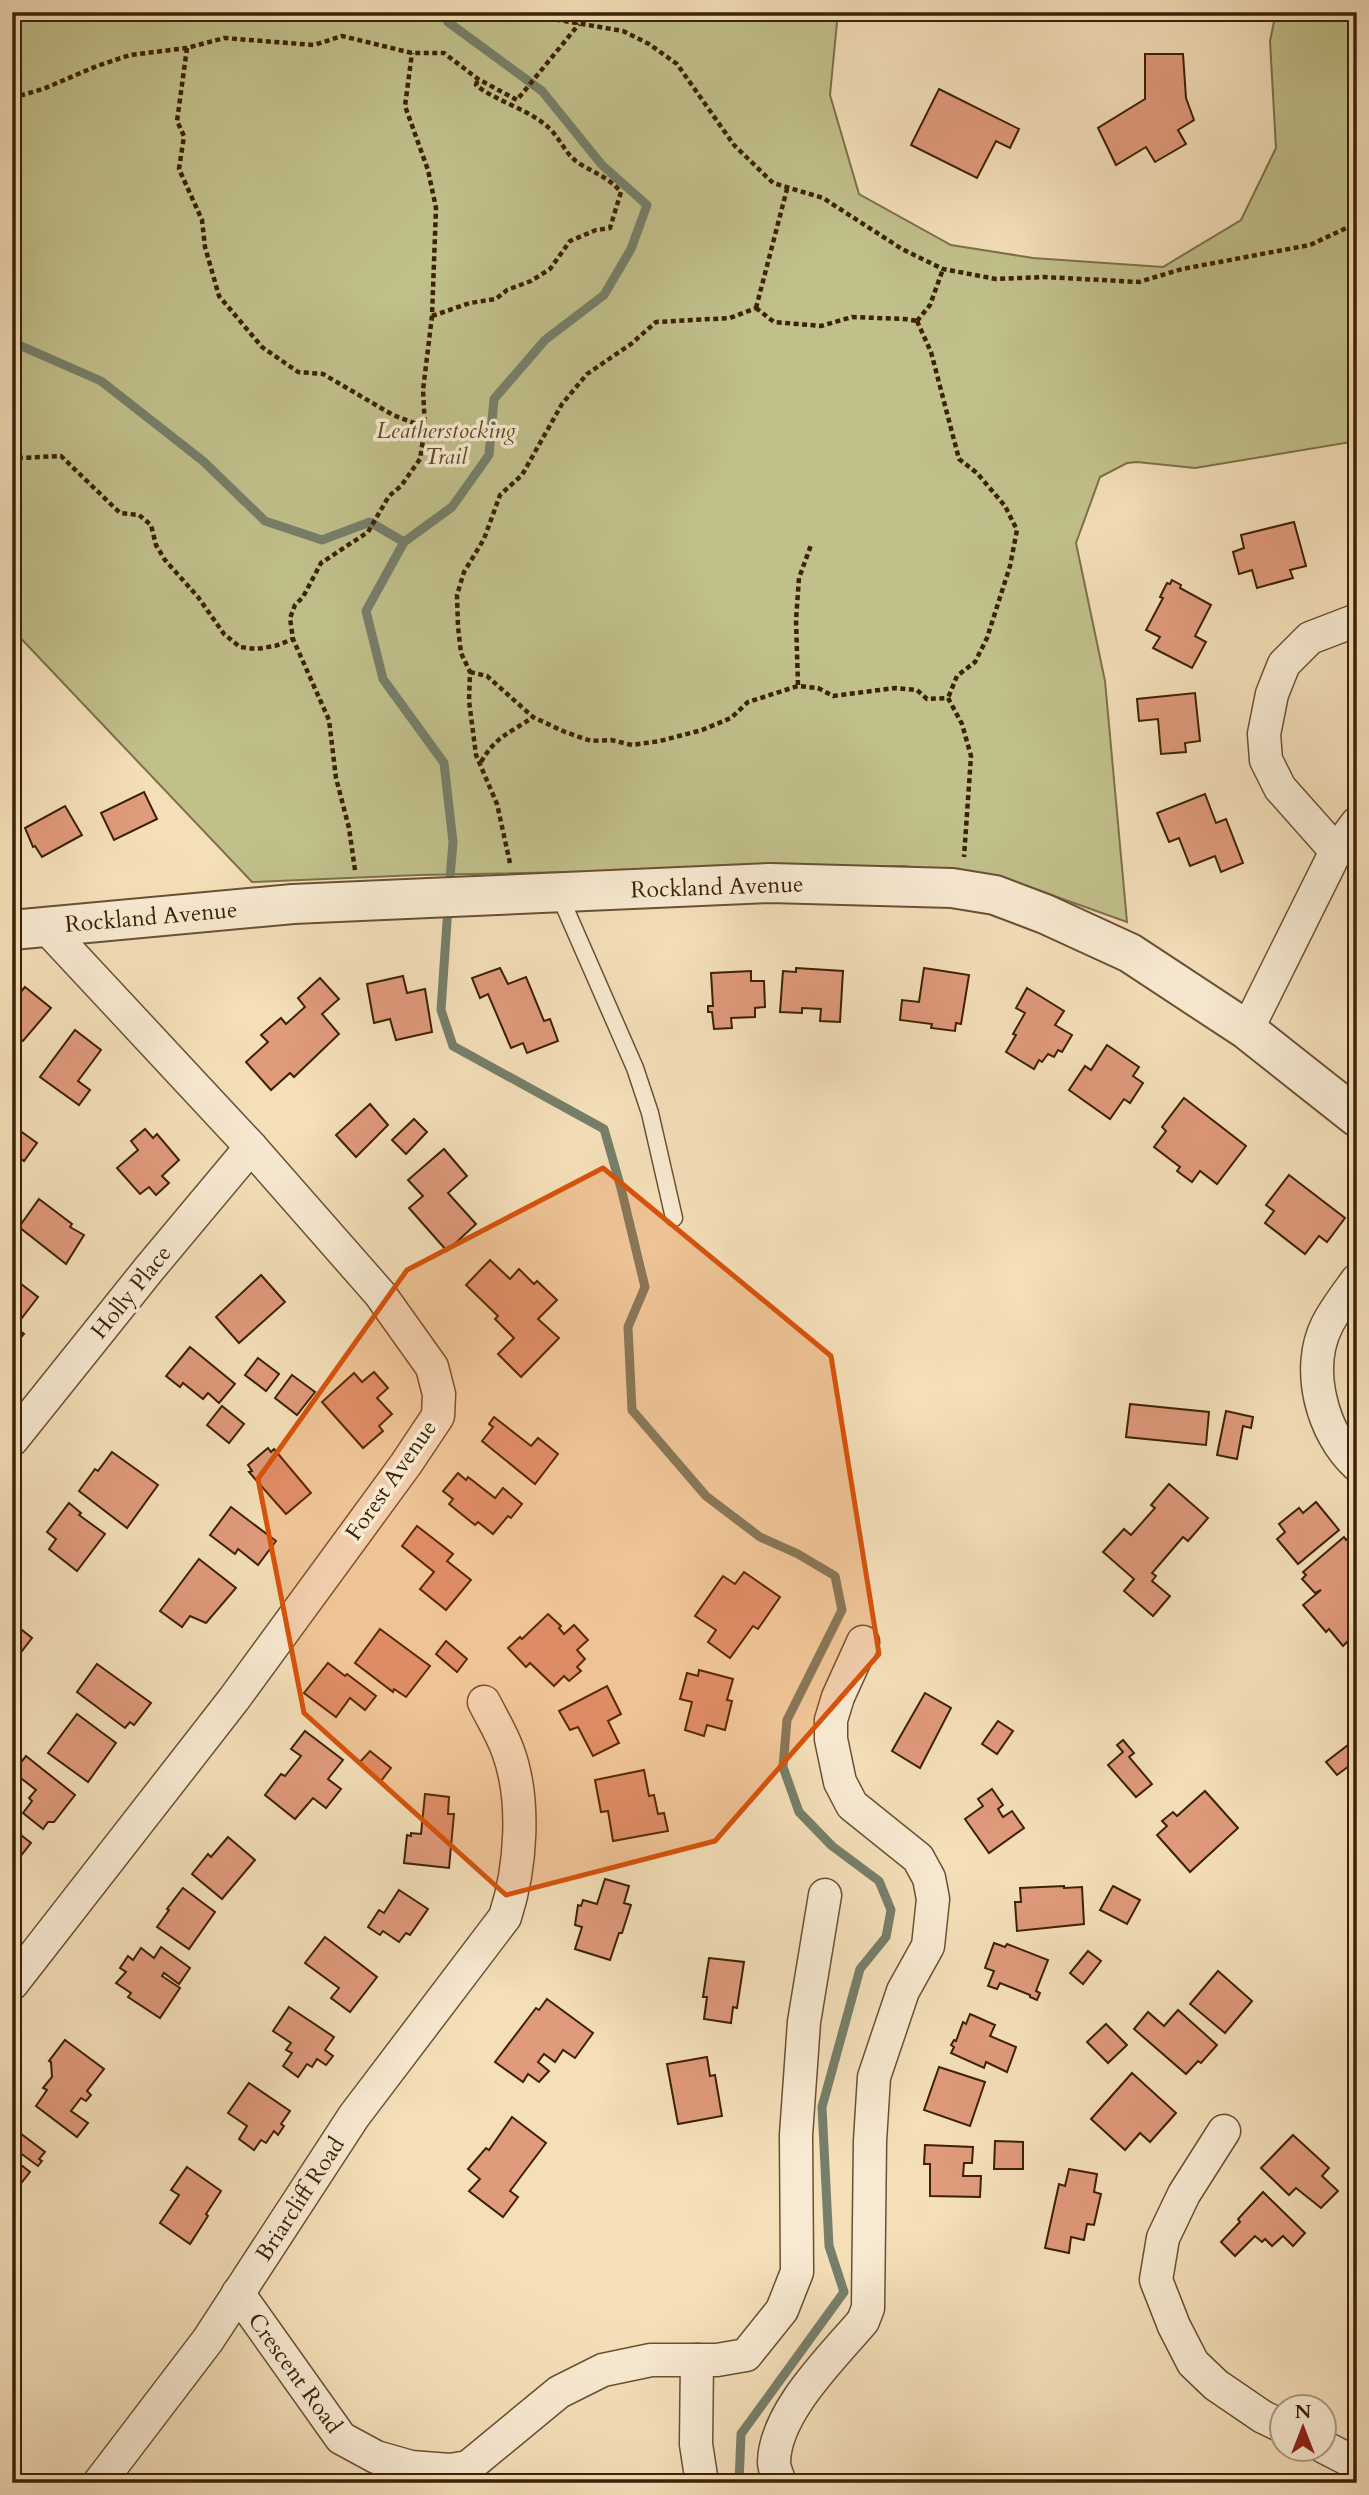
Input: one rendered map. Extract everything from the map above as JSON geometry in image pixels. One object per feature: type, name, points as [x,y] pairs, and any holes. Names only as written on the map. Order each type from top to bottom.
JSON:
[{"type":"street","points":[[1336,851],[1280,788],[1266,760],[1264,734],[1272,694],[1284,664],[1310,638],[1357,620]]},
{"type":"street","points":[[1247,1030],[1336,851],[1357,823]]},
{"type":"street","name":"Rockland Avenue","points":[[29,929],[293,904],[770,883],[961,890],[995,895],[1130,953],[1247,1030],[1357,1117]]},
{"type":"street","name":"Forest Avenue","points":[[12,1984],[234,1699],[398,1475],[438,1416],[439,1394],[432,1367],[380,1294],[251,1147],[29,929]]},
{"type":"street","name":"Holly Place","points":[[12,1440],[251,1147]]},
{"type":"street","points":[[1357,1280],[1325,1328],[1316,1379],[1323,1410],[1333,1435],[1357,1465]]},
{"type":"street","points":[[780,2483],[773,2464],[778,2439],[793,2406],[863,2321],[868,2308],[870,2141],[874,2077],[903,1991],[928,1946],[933,1899],[929,1878],[918,1858],[852,1805],[839,1782],[831,1720],[838,1697],[863,1642]]},
{"type":"street","name":"Briarcliff Road","points":[[99,2483],[208,2340],[354,2116],[505,1917],[514,1888],[518,1860],[518,1794],[508,1751],[484,1702]]},
{"type":"street","name":"Crescent Road","points":[[238,2293],[341,2438],[376,2456],[411,2467],[450,2470],[468,2467],[559,2392],[603,2370],[652,2360],[698,2360],[746,2355],[782,2310],[797,2272],[796,2134],[804,2022],[825,1895]]},
{"type":"street","points":[[1224,2131],[1184,2194],[1163,2238],[1156,2280],[1174,2326],[1193,2363],[1216,2385],[1268,2419]]},
{"type":"street","points":[[698,2360],[696,2444],[702,2483]]},
{"type":"street","points":[[1338,2454],[1357,2464]]},
{"type":"lane","points":[[558,892],[635,1068],[650,1114],[674,1218]]},
{"type":"path","points":[[531,12],[539,16],[623,31],[649,44],[677,64],[734,145],[773,183],[823,198],[902,249],[943,269],[996,279],[1044,277],[1139,282],[1182,269],[1310,245],[1357,223]]},
{"type":"path","points":[[12,98],[43,89],[130,55],[187,48],[224,38],[314,45],[342,36],[412,53],[444,53],[478,79],[517,100],[580,23]]},
{"type":"path","points":[[187,48],[177,121],[184,136],[179,169],[202,220],[205,247],[219,296],[262,347],[298,372],[323,374],[393,415],[425,427]]},
{"type":"path","points":[[353,901],[355,864],[336,778],[329,720],[293,639],[290,618],[321,563],[368,532],[389,496],[401,486],[420,458],[425,427],[423,390],[432,316],[436,208],[428,170],[405,106],[412,53]]},
{"type":"path","points":[[432,316],[470,303],[496,299],[507,290],[531,281],[550,269],[570,241],[596,230],[610,228],[621,192],[613,182],[580,164],[562,148],[552,131],[484,92],[476,85],[478,79]]},
{"type":"path","points":[[756,308],[787,189]]},
{"type":"path","points":[[917,321],[930,305],[943,269]]},
{"type":"path","points":[[502,895],[509,854],[497,804],[476,755],[470,672],[461,653],[457,595],[464,572],[484,539],[500,495],[522,475],[562,404],[587,374],[631,344],[656,322],[730,318],[756,308]]},
{"type":"path","points":[[756,308],[774,322],[821,326],[852,317],[917,321]]},
{"type":"path","points":[[917,321],[931,352],[959,459],[976,473],[1005,506],[1017,530],[1010,566],[987,638],[975,663],[957,676],[948,698]]},
{"type":"path","points":[[12,451],[20,458],[61,456],[120,513],[139,515],[151,525],[156,545],[165,560],[198,597],[224,634],[240,647],[256,649],[293,639]]},
{"type":"path","points":[[798,686],[796,620],[799,578],[811,545]]},
{"type":"path","points":[[470,672],[487,676],[533,718],[591,741],[611,740],[632,744],[660,741],[702,730],[731,718],[748,702],[798,686],[818,688],[833,696],[895,688],[917,690],[927,699],[948,698]]},
{"type":"path","points":[[948,698],[962,724],[971,756],[961,890]]},
{"type":"path","points":[[481,763],[494,742],[533,718]]},
{"type":"highlighted area","points":[[603,1168],[831,1356],[879,1654],[715,1841],[506,1895],[304,1713],[258,1479],[407,1270]]},
{"type":"green space","name":"Leatherstocking Trail","points":[[12,12],[838,12],[830,95],[859,194],[951,245],[1033,258],[1163,267],[1241,220],[1276,148],[1270,41],[1276,12],[1357,12],[1357,441],[1195,468],[1127,463],[1100,477],[1076,543],[1105,681],[1127,922],[1021,884],[904,866],[419,875],[252,882],[12,629]]},
{"type":"building","points":[[1145,54],[1183,54],[1186,98],[1194,120],[1178,130],[1186,144],[1155,162],[1146,147],[1116,165],[1098,128],[1145,99]]},
{"type":"building","points":[[939,89],[1019,129],[1010,148],[996,141],[977,178],[911,145]]},
{"type":"building","points":[[1294,522],[1306,566],[1290,570],[1293,578],[1257,588],[1252,570],[1239,574],[1233,552],[1244,548],[1241,535]]},
{"type":"building","points":[[1357,522],[1357,544],[1354,544],[1352,523]]},
{"type":"building","points":[[1172,580],[1181,585],[1180,588],[1211,605],[1195,636],[1206,642],[1192,668],[1153,648],[1160,637],[1146,630],[1163,598],[1160,597],[1167,583],[1170,584]]},
{"type":"building","points":[[1195,693],[1200,741],[1185,743],[1186,752],[1161,754],[1158,719],[1139,721],[1137,699]]},
{"type":"building","points":[[144,792],[157,819],[114,840],[101,813]]},
{"type":"building","points":[[1205,794],[1216,823],[1226,819],[1243,863],[1221,872],[1215,856],[1190,866],[1179,838],[1169,842],[1157,813]]},
{"type":"building","points":[[65,806],[82,835],[42,857],[35,846],[33,847],[25,828]]},
{"type":"building","points":[[500,968],[508,984],[526,977],[544,1021],[550,1019],[558,1041],[527,1053],[523,1043],[511,1048],[488,994],[480,998],[472,978]]},
{"type":"building","points":[[796,968],[843,971],[840,1022],[820,1021],[821,1009],[802,1008],[802,1013],[780,1012],[783,971],[796,972]]},
{"type":"building","points":[[924,968],[969,975],[961,1024],[956,1023],[955,1031],[931,1028],[932,1024],[900,1020],[902,1000],[919,1002]]},
{"type":"building","points":[[751,971],[751,981],[764,981],[765,1007],[755,1008],[755,1017],[731,1018],[732,1028],[714,1029],[712,1012],[708,1012],[708,1006],[713,1006],[711,973]]},
{"type":"building","points":[[403,976],[407,993],[425,989],[432,1032],[396,1040],[390,1019],[374,1023],[367,984]]},
{"type":"building","points":[[320,978],[339,999],[322,1014],[339,1034],[294,1077],[290,1073],[271,1090],[246,1062],[268,1042],[261,1035],[281,1018],[286,1024],[305,1007],[298,998]]},
{"type":"building","points":[[25,987],[51,1008],[23,1041],[12,1033],[12,1002]]},
{"type":"building","points":[[1027,988],[1064,1011],[1055,1025],[1072,1035],[1062,1052],[1058,1050],[1054,1057],[1048,1054],[1042,1062],[1039,1060],[1034,1069],[1006,1052],[1025,1013],[1016,1008]]},
{"type":"building","points":[[75,1030],[101,1050],[78,1081],[90,1090],[79,1105],[40,1077]]},
{"type":"building","points":[[1107,1045],[1139,1067],[1133,1076],[1143,1083],[1130,1103],[1124,1099],[1110,1119],[1069,1090],[1085,1066],[1091,1070]]},
{"type":"building","points":[[1184,1098],[1246,1146],[1217,1184],[1200,1171],[1192,1182],[1177,1171],[1180,1167],[1154,1147],[1166,1131],[1162,1127]]},
{"type":"building","points":[[370,1104],[388,1125],[356,1157],[336,1135]]},
{"type":"building","points":[[414,1119],[427,1132],[406,1154],[392,1140]]},
{"type":"building","points":[[12,1125],[37,1143],[24,1161],[12,1152]]},
{"type":"building","points":[[145,1129],[153,1138],[157,1134],[179,1160],[162,1176],[169,1183],[156,1195],[149,1187],[140,1194],[117,1168],[138,1150],[131,1141]]},
{"type":"building","points":[[444,1149],[467,1176],[448,1193],[476,1224],[447,1251],[409,1208],[423,1196],[408,1180]]},
{"type":"building","points":[[1289,1175],[1345,1218],[1327,1242],[1319,1236],[1305,1254],[1265,1223],[1274,1211],[1266,1205]]},
{"type":"building","points":[[39,1199],[72,1224],[70,1227],[84,1235],[66,1264],[19,1227]]},
{"type":"building","points":[[490,1260],[510,1279],[519,1269],[534,1284],[537,1281],[557,1300],[538,1319],[559,1338],[521,1377],[498,1354],[514,1338],[495,1319],[498,1316],[466,1285]]},
{"type":"building","points":[[261,1275],[285,1302],[239,1343],[216,1317]]},
{"type":"building","points":[[12,1277],[38,1297],[15,1327],[24,1334],[12,1348]]},
{"type":"building","points":[[190,1347],[235,1384],[219,1403],[208,1393],[203,1399],[183,1383],[180,1387],[166,1376]]},
{"type":"building","points":[[258,1358],[279,1374],[266,1391],[245,1375]]},
{"type":"building","points":[[374,1372],[388,1388],[377,1398],[392,1414],[379,1426],[383,1431],[363,1448],[322,1402],[354,1373],[362,1382]]},
{"type":"building","points":[[292,1375],[315,1392],[297,1415],[275,1398]]},
{"type":"building","points":[[1130,1404],[1209,1412],[1206,1445],[1126,1437]]},
{"type":"building","points":[[222,1406],[244,1424],[229,1443],[207,1425]]},
{"type":"building","points":[[1226,1411],[1253,1417],[1251,1428],[1243,1426],[1237,1459],[1217,1455]]},
{"type":"building","points":[[494,1417],[531,1446],[538,1438],[558,1454],[535,1484],[482,1441],[493,1427],[489,1424]]},
{"type":"building","points":[[268,1448],[271,1452],[274,1449],[311,1493],[286,1514],[249,1472],[252,1471],[248,1465]]},
{"type":"building","points":[[112,1452],[158,1485],[127,1528],[79,1491]]},
{"type":"building","points":[[458,1473],[466,1480],[468,1477],[495,1498],[503,1488],[522,1504],[493,1534],[478,1522],[475,1525],[449,1504],[453,1499],[443,1491]]},
{"type":"building","points":[[1169,1484],[1208,1518],[1188,1541],[1183,1537],[1152,1573],[1156,1576],[1152,1581],[1170,1596],[1153,1616],[1124,1591],[1134,1579],[1103,1552],[1124,1529],[1131,1535],[1155,1508],[1151,1505]]},
{"type":"building","points":[[1316,1502],[1339,1530],[1298,1564],[1277,1539],[1285,1532],[1279,1524],[1299,1508],[1303,1513]]},
{"type":"building","points":[[69,1503],[81,1513],[79,1515],[105,1534],[77,1571],[49,1549],[56,1539],[47,1532]]},
{"type":"building","points":[[231,1507],[276,1541],[258,1565],[238,1549],[235,1554],[210,1535]]},
{"type":"building","points":[[417,1526],[453,1554],[447,1561],[471,1580],[446,1610],[420,1589],[434,1572],[402,1546]]},
{"type":"building","points":[[1352,1535],[1357,1541],[1355,1651],[1347,1642],[1343,1646],[1329,1629],[1326,1632],[1303,1605],[1321,1590],[1315,1593],[1302,1579],[1306,1575],[1303,1572],[1344,1537],[1346,1540]]},
{"type":"building","points":[[199,1559],[236,1588],[206,1623],[190,1616],[182,1627],[160,1611]]},
{"type":"building","points":[[744,1572],[780,1597],[758,1629],[753,1626],[730,1658],[708,1642],[716,1630],[695,1616],[723,1576],[735,1584]]},
{"type":"building","points":[[548,1614],[561,1626],[559,1628],[564,1634],[574,1625],[588,1640],[577,1650],[585,1659],[577,1667],[581,1671],[569,1681],[564,1676],[554,1686],[530,1663],[526,1667],[508,1648],[520,1637],[522,1639]]},
{"type":"building","points":[[12,1622],[32,1638],[12,1664]]},
{"type":"building","points":[[380,1629],[430,1666],[406,1697],[394,1689],[393,1692],[355,1663]]},
{"type":"building","points":[[446,1641],[467,1659],[457,1672],[436,1654]]},
{"type":"building","points":[[328,1663],[376,1696],[365,1710],[350,1698],[336,1717],[304,1693]]},
{"type":"building","points":[[97,1664],[151,1703],[134,1725],[130,1722],[125,1728],[77,1692]]},
{"type":"building","points":[[699,1670],[733,1679],[727,1700],[732,1701],[725,1730],[707,1725],[704,1736],[685,1730],[692,1702],[680,1699],[687,1673],[698,1676]]},
{"type":"building","points":[[607,1686],[621,1714],[608,1721],[619,1743],[593,1756],[578,1727],[570,1730],[559,1711]]},
{"type":"building","points":[[925,1693],[951,1708],[920,1768],[892,1751]]},
{"type":"building","points":[[77,1714],[116,1743],[88,1782],[48,1753]]},
{"type":"building","points":[[998,1721],[1013,1731],[997,1754],[982,1744]]},
{"type":"building","points":[[305,1731],[343,1760],[328,1779],[341,1789],[326,1808],[313,1798],[295,1819],[265,1795],[281,1774],[285,1776],[301,1756],[291,1749]]},
{"type":"building","points":[[1357,1738],[1357,1760],[1337,1775],[1326,1762]]},
{"type":"building","points":[[1123,1740],[1134,1753],[1129,1757],[1152,1784],[1136,1797],[1108,1765],[1123,1752],[1117,1745]]},
{"type":"building","points":[[370,1751],[391,1768],[381,1781],[359,1763]]},
{"type":"building","points":[[26,1756],[75,1795],[54,1822],[48,1822],[43,1829],[23,1813],[32,1801],[29,1798],[36,1790],[13,1772]]},
{"type":"building","points":[[644,1770],[649,1796],[654,1795],[658,1814],[664,1813],[668,1831],[613,1841],[608,1811],[601,1812],[595,1780]]},
{"type":"building","points":[[992,1789],[1003,1805],[998,1809],[1003,1817],[1012,1811],[1024,1828],[989,1853],[965,1819],[983,1806],[978,1799]]},
{"type":"building","points":[[1205,1791],[1238,1828],[1190,1872],[1157,1835],[1167,1826],[1162,1821],[1173,1812],[1177,1816]]},
{"type":"building","points":[[425,1794],[449,1797],[448,1814],[454,1814],[449,1868],[404,1863],[407,1835],[421,1834]]},
{"type":"building","points":[[12,1828],[31,1843],[12,1867]]},
{"type":"building","points":[[228,1837],[255,1860],[222,1899],[192,1874],[208,1854],[211,1857]]},
{"type":"building","points":[[605,1879],[629,1886],[624,1903],[631,1905],[610,1960],[575,1949],[582,1927],[575,1925],[578,1905],[581,1906],[583,1900],[597,1904]]},
{"type":"building","points":[[1113,1886],[1140,1900],[1127,1924],[1100,1910]]},
{"type":"building","points":[[1082,1887],[1084,1924],[1017,1931],[1015,1902],[1021,1902],[1020,1888]]},
{"type":"building","points":[[183,1888],[215,1912],[189,1949],[157,1927]]},
{"type":"building","points":[[399,1890],[428,1909],[410,1935],[406,1933],[399,1942],[383,1931],[380,1935],[368,1927],[379,1910],[384,1913]]},
{"type":"building","points":[[325,1937],[377,1977],[350,2012],[331,1998],[339,1988],[305,1963]]},
{"type":"building","points":[[994,1943],[1005,1947],[1007,1944],[1048,1960],[1036,1991],[1040,1993],[1037,2000],[1000,1983],[997,1989],[988,1986],[994,1971],[985,1968]]},
{"type":"building","points":[[161,1947],[190,1968],[179,1984],[164,1973],[162,1976],[180,1988],[160,2018],[128,1997],[131,1993],[116,1983],[126,1972],[120,1968],[128,1956],[133,1960],[141,1948],[154,1958]]},
{"type":"building","points":[[1088,1951],[1101,1961],[1083,1984],[1070,1973]]},
{"type":"building","points":[[709,1958],[744,1962],[737,2008],[733,2007],[731,2023],[704,2019],[707,1997],[703,1997]]},
{"type":"building","points":[[1218,1971],[1252,2001],[1225,2033],[1190,2004]]},
{"type":"building","points":[[547,1999],[593,2033],[575,2058],[563,2050],[555,2062],[544,2054],[538,2062],[549,2071],[539,2082],[528,2074],[523,2082],[495,2062],[536,2008],[539,2010]]},
{"type":"building","points":[[289,2007],[334,2037],[325,2050],[333,2056],[326,2065],[317,2059],[312,2067],[307,2064],[298,2077],[283,2066],[292,2053],[286,2050],[291,2043],[273,2031]]},
{"type":"building","points":[[1178,2010],[1217,2045],[1201,2063],[1198,2061],[1186,2074],[1134,2029],[1148,2012],[1164,2026]]},
{"type":"building","points":[[970,2014],[995,2025],[990,2036],[1016,2047],[1007,2072],[986,2062],[984,2068],[951,2053],[954,2047],[951,2045],[956,2041],[963,2022],[966,2024]]},
{"type":"building","points":[[1106,2024],[1127,2045],[1108,2063],[1087,2042]]},
{"type":"building","points":[[65,2040],[104,2069],[87,2091],[91,2095],[86,2101],[81,2098],[71,2111],[88,2123],[77,2137],[36,2106],[47,2090],[43,2088],[52,2077],[49,2061]]},
{"type":"building","points":[[707,2057],[710,2076],[715,2075],[722,2116],[678,2124],[667,2064]]},
{"type":"building","points":[[939,2067],[985,2082],[970,2126],[924,2110]]},
{"type":"building","points":[[1132,2073],[1176,2113],[1150,2142],[1140,2133],[1125,2150],[1091,2119]]},
{"type":"building","points":[[249,2083],[290,2111],[281,2124],[284,2126],[278,2135],[274,2131],[266,2143],[261,2140],[254,2150],[239,2139],[247,2126],[228,2113]]},
{"type":"building","points":[[512,2117],[546,2143],[510,2191],[518,2197],[503,2217],[469,2191],[480,2179],[468,2169],[486,2148],[489,2150]]},
{"type":"building","points":[[20,2133],[45,2152],[39,2159],[42,2161],[38,2166],[12,2147]]},
{"type":"building","points":[[1293,2135],[1329,2168],[1322,2176],[1338,2191],[1321,2208],[1296,2188],[1289,2195],[1261,2168]]},
{"type":"building","points":[[995,2141],[1023,2142],[1023,2169],[994,2169]]},
{"type":"building","points":[[925,2145],[973,2147],[972,2163],[964,2163],[963,2176],[981,2176],[980,2197],[930,2196],[930,2164],[924,2164]]},
{"type":"building","points":[[12,2158],[30,2172],[15,2191],[12,2189]]},
{"type":"building","points":[[187,2167],[221,2191],[190,2244],[160,2223],[179,2195],[171,2190]]},
{"type":"building","points":[[1069,2169],[1097,2174],[1094,2192],[1101,2194],[1094,2225],[1087,2224],[1084,2240],[1071,2237],[1069,2253],[1045,2248],[1059,2184],[1065,2186]]},
{"type":"building","points":[[1263,2192],[1305,2233],[1293,2246],[1283,2236],[1272,2246],[1265,2239],[1262,2242],[1255,2236],[1235,2256],[1221,2242]]},
{"type":"waterway","points":[[446,12],[448,22],[542,91],[602,165],[647,205],[631,249],[604,295],[545,340],[494,399],[489,455],[452,507],[404,542],[366,611],[383,679],[444,763],[453,842],[449,890]]},
{"type":"waterway","points":[[12,342],[101,381],[203,461],[265,521],[322,540],[370,522],[404,542]]},
{"type":"waterway","points":[[448,907],[441,1010],[453,1046],[604,1129],[645,1287],[628,1327],[632,1410],[706,1496],[760,1537],[798,1554],[835,1576],[842,1610],[787,1720],[783,1767],[799,1812],[832,1846],[879,1881],[891,1910],[886,1937],[860,1969],[822,2107],[829,2246],[844,2292],[741,2434],[739,2483]]}]
